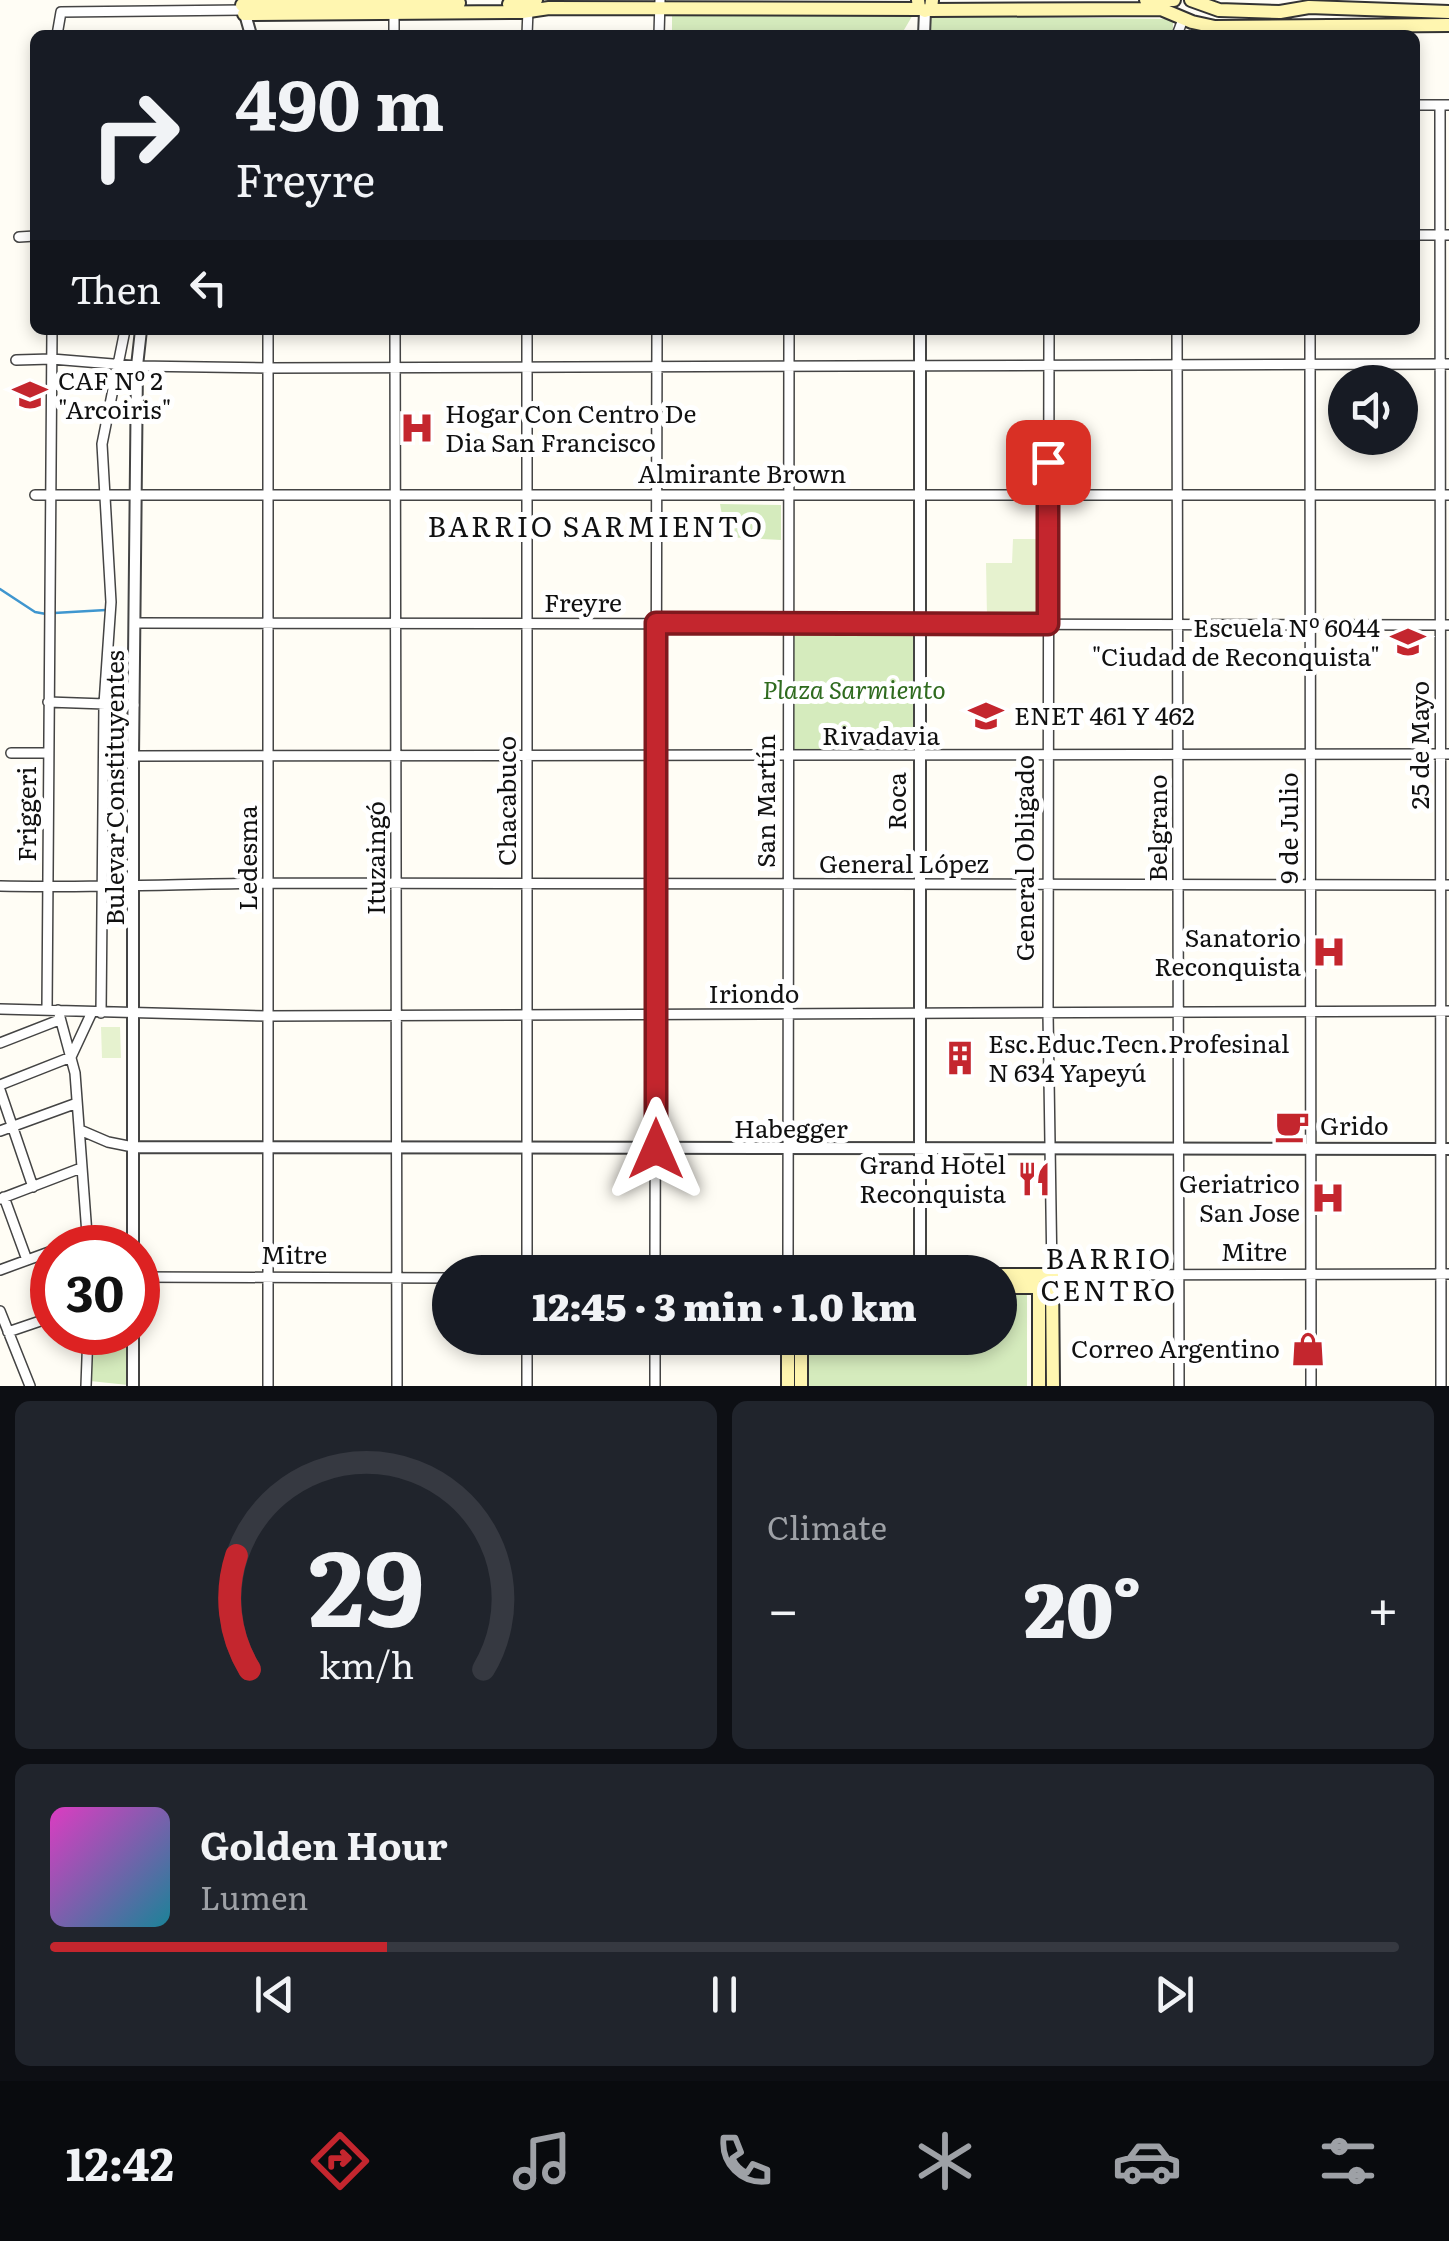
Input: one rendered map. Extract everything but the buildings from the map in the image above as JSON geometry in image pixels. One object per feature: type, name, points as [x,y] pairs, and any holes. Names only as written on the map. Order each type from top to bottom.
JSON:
[{"type":"main road","points":[[1146,0],[1219,10],[1280,12],[1305,6],[1449,12]]},
{"type":"main road","points":[[243,7],[1054,4],[1183,7],[1215,27],[1307,29],[1426,12],[1449,26]]},
{"type":"main road","points":[[1305,6],[1296,17],[1307,29]]},
{"type":"main road","name":"Mitre","points":[[1017,1275],[1052,1275]]},
{"type":"main road","name":"General Obligado","points":[[1052,1275],[1053,1386]]},
{"type":"main road","points":[[1017,1287],[1038,1287],[1039,1386]]},
{"type":"main road","points":[[788,1355],[788,1386]]},
{"type":"main road","points":[[801,1355],[801,1386]]},
{"type":"street","points":[[528,30],[530,4]]},
{"type":"street","points":[[659,30],[660,5]]},
{"type":"street","points":[[58,30],[60,12],[243,7]]},
{"type":"street","points":[[394,8],[394,30]]},
{"type":"street","name":"25 de Mayo","points":[[1440,1386],[1445,1274],[1444,105]]},
{"type":"street","points":[[18,236],[30,236]]},
{"type":"street","points":[[50,496],[52,335]]},
{"type":"street","points":[[33,1187],[0,1088],[71,1057],[96,1012],[110,611],[103,429],[124,335]]},
{"type":"street","name":"Bulevar Constituyentes","points":[[133,1225],[130,1014],[140,335]]},
{"type":"street","name":"Ledesma","points":[[268,335],[268,1386]]},
{"type":"street","name":"Ituzaingó","points":[[395,335],[397,1386]]},
{"type":"street","name":"Chacabuco","points":[[526,1255],[527,335]]},
{"type":"street","points":[[655,1255],[657,335]]},
{"type":"street","name":"San Martín","points":[[788,1255],[790,335]]},
{"type":"street","name":"Roca","points":[[920,335],[920,1255]]},
{"type":"street","name":"General Obligado","points":[[1048,335],[1052,1275]]},
{"type":"street","name":"Belgrano","points":[[1177,335],[1179,1386]]},
{"type":"street","name":"9 de Julio","points":[[1310,335],[1311,1386]]},
{"type":"street","points":[[16,360],[269,368],[1444,364]]},
{"type":"street","name":"Almirante Brown","points":[[35,496],[1444,495]]},
{"type":"street","name":"Friggeri","points":[[46,1010],[50,496]]},
{"type":"street","name":"Freyre","points":[[136,623],[1444,625]]},
{"type":"street","points":[[48,702],[134,705]]},
{"type":"street","points":[[11,753],[47,753]]},
{"type":"street","name":"Rivadavia","points":[[133,756],[1445,754]]},
{"type":"street","points":[[102,849],[108,871],[119,886]]},
{"type":"street","name":"General López","points":[[0,886],[1445,886]]},
{"type":"street","name":"Iriondo","points":[[0,1009],[46,1010],[58,1015],[96,1012],[268,1016],[1445,1011]]},
{"type":"street","points":[[0,1043],[58,1015],[71,1057],[86,1225]]},
{"type":"street","points":[[0,1132],[77,1104]]},
{"type":"street","points":[[80,1130],[133,1147]]},
{"type":"street","name":"Habegger","points":[[133,1147],[1445,1149]]},
{"type":"street","points":[[27,1260],[2,1198],[82,1168]]},
{"type":"street","points":[[0,1270],[30,1259]]},
{"type":"street","name":"Mitre","points":[[1052,1275],[1445,1274]]},
{"type":"street","name":"Mitre","points":[[160,1276],[432,1278]]},
{"type":"street","points":[[0,1311],[30,1386]]},
{"type":"street","points":[[8,1332],[30,1324]]},
{"type":"street","points":[[86,1386],[87,1355]]},
{"type":"street","points":[[132,1386],[133,1355]]},
{"type":"street","points":[[526,1355],[526,1386]]},
{"type":"street","points":[[655,1355],[655,1386]]},
{"type":"green space","points":[[914,13],[904,30],[672,30],[672,16]]},
{"type":"green space","points":[[930,16],[1173,19],[1173,30],[931,30]]},
{"type":"green space","points":[[720,504],[781,505],[781,540],[726,537]]},
{"type":"green space","points":[[1013,539],[1037,539],[1038,618],[987,617],[986,563],[1012,563]]},
{"type":"green space","name":"Plaza Sarmiento","points":[[794,628],[913,629],[913,751],[794,750]]},
{"type":"green space","points":[[101,1027],[120,1027],[121,1058],[102,1058]]},
{"type":"green space","points":[[1017,1295],[1027,1295],[1027,1386],[807,1386],[807,1355],[1017,1355]]},
{"type":"green space","points":[[91,1355],[128,1355],[128,1385],[90,1381]]},
{"type":"waterway","points":[[0,589],[35,612],[46,614]]},
{"type":"waterway","points":[[54,613],[106,610]]},
{"type":"place","name":"CAF Nº 2 \"Arcoiris\"","points":[[30,395]]},
{"type":"place","name":"Hogar Con Centro De Dia San Francisco","points":[[417,428]]},
{"type":"place","name":"Escuela Nº 6044 \"Ciudad de Reconquista\"","points":[[1408,642]]},
{"type":"place","name":"ENET 461 Y 462","points":[[986,716]]},
{"type":"place","name":"Sanatorio Reconquista","points":[[1329,952]]},
{"type":"place","name":"Esc.Educ.Tecn.Profesinal N 634 Yapeyú","points":[[960,1058]]},
{"type":"place","name":"Grido","points":[[1292,1126]]},
{"type":"place","name":"Grand Hotel Reconquista","points":[[1034,1179]]},
{"type":"place","name":"Geriatrico San Jose","points":[[1328,1198]]},
{"type":"place","name":"Correo Argentino","points":[[1308,1349]]},
{"type":"district","name":"BARRIO SARMIENTO","points":[[596,527]]},
{"type":"district","name":"BARRIO CENTRO","points":[[1109,1275]]},
{"type":"route","points":[[656,1149],[656,623],[1048,624],[1048,462]]}]
